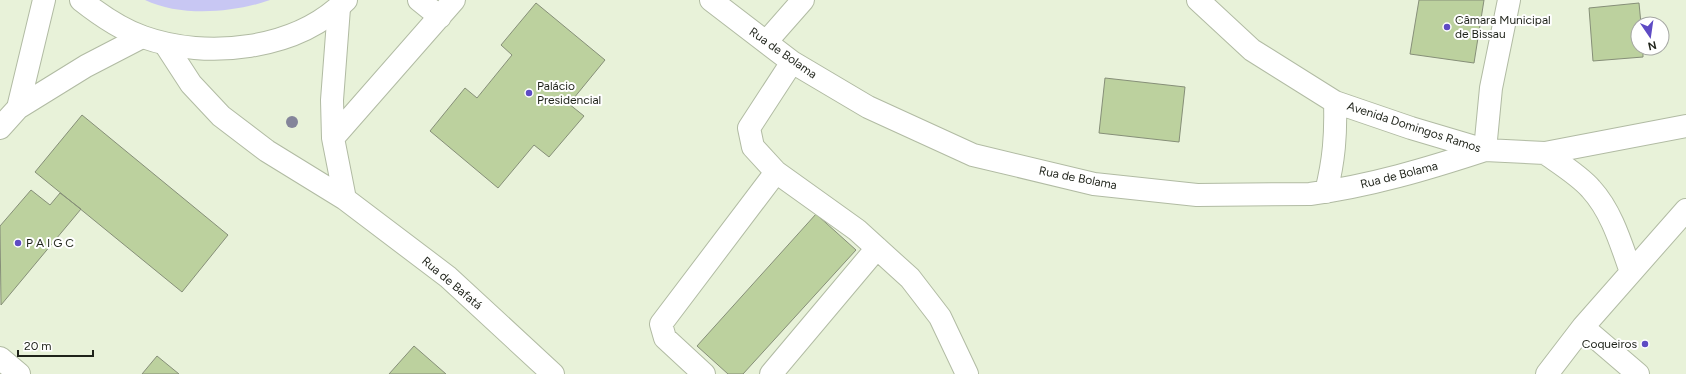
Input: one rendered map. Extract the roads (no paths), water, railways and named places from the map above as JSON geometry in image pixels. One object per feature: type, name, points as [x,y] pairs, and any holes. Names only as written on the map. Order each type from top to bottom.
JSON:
[{"type":"street","points":[[18,108],[44,0]]},
{"type":"street","points":[[81,0],[107,20],[142,37],[165,44],[201,50],[238,48],[274,41],[308,27],[342,4]]},
{"type":"street","points":[[419,0],[440,17]]},
{"type":"street","points":[[333,138],[454,0]]},
{"type":"street","name":"Rua de Bolama","points":[[711,0],[792,62],[868,107],[973,155],[1094,184],[1197,195],[1310,194],[1409,175],[1485,150]]},
{"type":"street","points":[[766,42],[803,0]]},
{"type":"street","name":"Avenida Domingos Ramos","points":[[1198,0],[1252,50],[1335,102],[1411,128],[1485,150],[1545,153],[1686,126]]},
{"type":"street","points":[[1485,150],[1491,88],[1509,0]]},
{"type":"street","points":[[342,4],[332,100],[333,138],[345,199]]},
{"type":"street","points":[[0,128],[18,108],[86,66],[142,37]]},
{"type":"street","name":"Rua de Bafatá","points":[[165,44],[191,84],[221,116],[267,151],[345,199],[448,277],[553,374]]},
{"type":"street","points":[[792,62],[749,128],[753,147],[776,172],[857,230],[910,278],[940,317],[967,374]]},
{"type":"street","points":[[1326,192],[1333,166],[1336,134],[1335,102]]},
{"type":"street","points":[[1545,153],[1591,188],[1604,207],[1618,234],[1631,272]]},
{"type":"street","points":[[704,374],[665,338],[661,324],[776,172]]},
{"type":"street","points":[[1547,374],[1583,327],[1686,210]]},
{"type":"street","points":[[771,374],[877,248]]},
{"type":"street","points":[[1583,327],[1638,374]]},
{"type":"street","points":[[0,358],[19,374]]},
{"type":"place","name":"Câmara Municipal de Bissau","points":[[1447,27]]},
{"type":"place","name":"Palácio Presidencial","points":[[529,93]]},
{"type":"place","name":"P A I G C","points":[[18,243]]},
{"type":"place","name":"Coqueiros","points":[[1645,344]]}]
